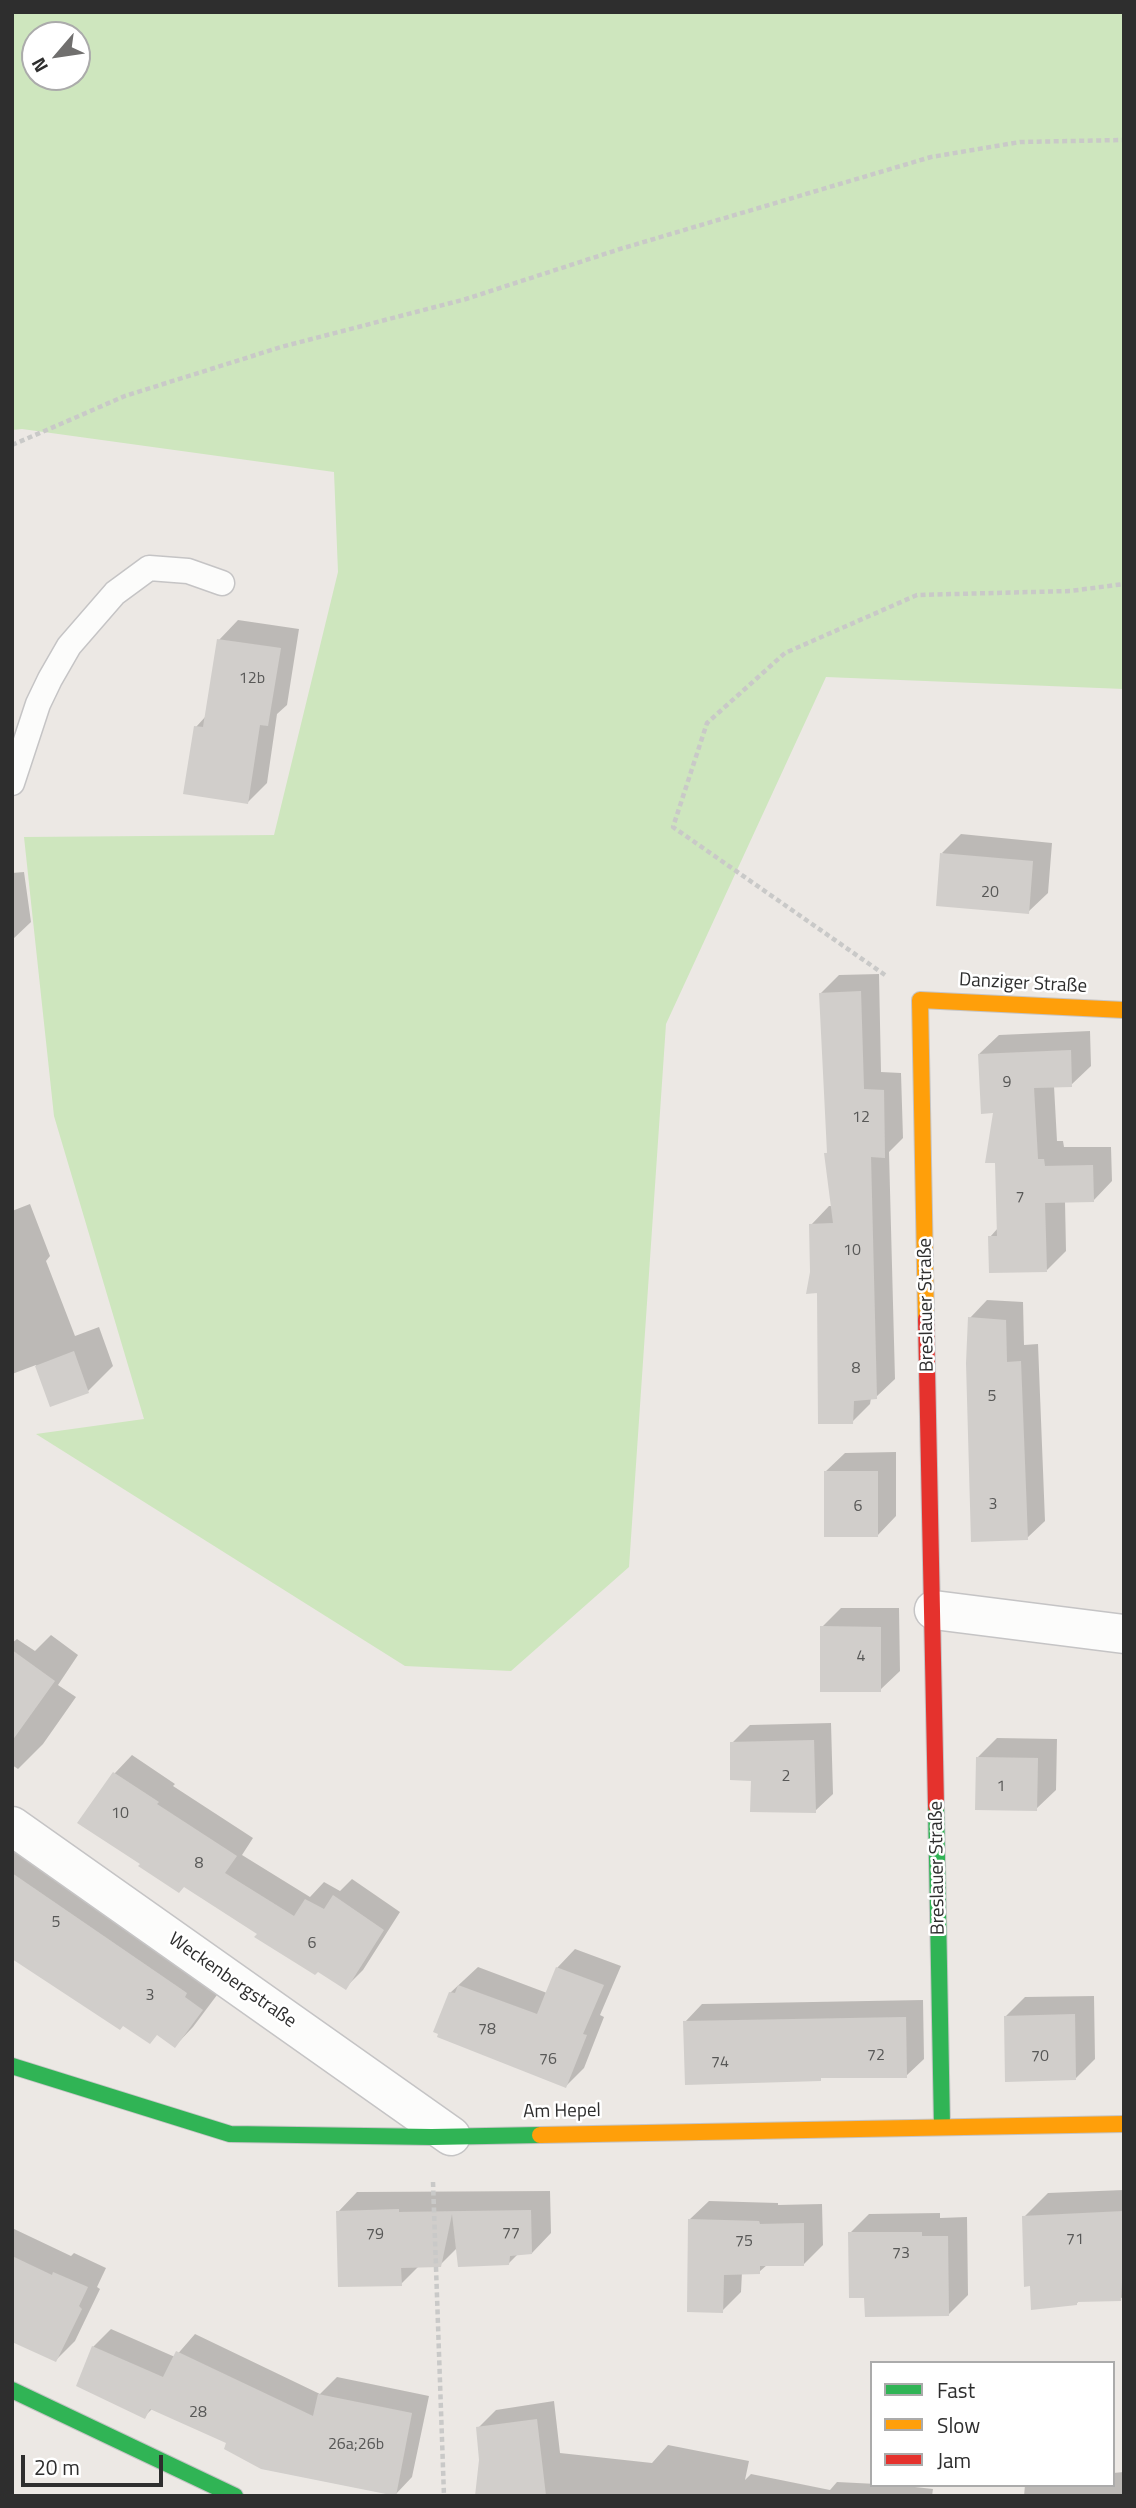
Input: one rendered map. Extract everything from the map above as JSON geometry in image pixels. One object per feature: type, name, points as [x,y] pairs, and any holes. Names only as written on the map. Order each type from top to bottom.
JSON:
[{"type":"street","name":"Danziger Straße","points":[[920,1000],[1124,1010]]},
{"type":"street","name":"Breslauer Straße","points":[[920,1000],[942,2126]]},
{"type":"street","points":[[934,1610],[1124,1634]]},
{"type":"street","name":"Weckenbergstraße","points":[[12,1826],[442,2136]]},
{"type":"street","name":"Am Hepel","points":[[12,2066],[230,2134],[442,2136],[1124,2124]]},
{"type":"street","points":[[12,2390],[235,2496]]},
{"type":"lane","points":[[12,783],[38,704],[50,679],[69,646],[115,593],[149,568],[188,571],[222,583]]},
{"type":"path","points":[[12,445],[125,396],[268,351],[466,299],[620,249],[931,157],[1020,142],[1124,140]]},
{"type":"path","points":[[920,1000],[673,827],[707,723],[785,653],[918,595],[1070,591],[1124,584]]},
{"type":"path","points":[[442,2136],[444,2496]]},
{"type":"green space","points":[[12,12],[1124,12],[1124,689],[826,677],[666,1024],[629,1567],[511,1671],[405,1666],[36,1434],[144,1419],[54,1116],[24,837],[274,835],[338,572],[334,472],[22,429],[12,430]]},
{"type":"building","points":[[217,639],[281,648],[268,726],[260,725],[248,804],[183,794],[194,726],[203,727]]},
{"type":"building","points":[[940,853],[1033,861],[1029,914],[936,906]]},
{"type":"building","points":[[861,991],[864,1089],[884,1090],[885,1158],[871,1157],[877,1399],[854,1401],[853,1424],[818,1424],[817,1293],[806,1294],[810,1272],[809,1224],[833,1223],[824,1153],[827,1153],[819,993]]},
{"type":"building","points":[[1071,1050],[1072,1087],[1034,1088],[1038,1159],[1044,1159],[1045,1166],[1093,1165],[1094,1202],[1045,1203],[1047,1272],[989,1273],[988,1236],[997,1236],[995,1163],[985,1163],[993,1113],[981,1114],[978,1054]]},
{"type":"building","points":[[968,1317],[1006,1320],[1007,1362],[1021,1361],[1028,1540],[971,1542],[966,1363]]},
{"type":"building","points":[[74,1351],[89,1393],[50,1407],[35,1366]]},
{"type":"building","points":[[824,1471],[878,1471],[878,1537],[824,1537]]},
{"type":"building","points":[[820,1626],[881,1627],[881,1692],[820,1692]]},
{"type":"building","points":[[12,1650],[55,1681],[12,1741]]},
{"type":"building","points":[[814,1740],[816,1813],[750,1812],[751,1781],[730,1780],[730,1742]]},
{"type":"building","points":[[976,1757],[1038,1758],[1037,1811],[975,1810]]},
{"type":"building","points":[[113,1772],[237,1856],[225,1873],[294,1916],[305,1899],[324,1909],[333,1895],[384,1930],[346,1990],[318,1972],[315,1975],[254,1937],[257,1934],[184,1887],[179,1893],[77,1823]]},
{"type":"building","points":[[12,1873],[187,1993],[185,1997],[203,2010],[175,2048],[157,2035],[150,2044],[123,2026],[120,2030],[12,1959]]},
{"type":"building","points":[[556,1967],[604,1985],[583,2034],[587,2035],[566,2088],[437,2037],[438,2034],[433,2032],[449,1992],[455,1993],[458,1985],[537,2014]]},
{"type":"building","points":[[1075,2014],[1076,2080],[1005,2082],[1004,2016]]},
{"type":"building","points":[[906,2017],[907,2078],[821,2078],[821,2081],[685,2085],[683,2021]]},
{"type":"building","points":[[399,2209],[399,2212],[531,2210],[532,2254],[510,2256],[509,2265],[458,2267],[452,2214],[441,2267],[401,2268],[402,2286],[338,2287],[336,2211]]},
{"type":"building","points":[[1124,2211],[1124,2282],[1121,2301],[1077,2302],[1077,2305],[1031,2310],[1030,2286],[1024,2287],[1022,2216]]},
{"type":"building","points":[[688,2219],[759,2221],[760,2224],[804,2223],[804,2266],[760,2266],[760,2274],[724,2275],[723,2313],[687,2312]]},
{"type":"building","points":[[848,2232],[922,2232],[922,2236],[948,2236],[949,2316],[865,2317],[864,2298],[849,2298]]},
{"type":"building","points":[[12,2256],[52,2275],[53,2272],[88,2287],[79,2306],[82,2309],[56,2362],[12,2342]]},
{"type":"building","points":[[92,2346],[163,2377],[176,2351],[313,2416],[318,2394],[412,2413],[396,2496],[261,2469],[224,2449],[226,2443],[150,2409],[145,2419],[76,2386]]},
{"type":"building","points":[[537,2419],[546,2496],[475,2496],[479,2460],[476,2427]]},
{"type":"traffic: fast","points":[[936,1806],[942,2126]]},
{"type":"traffic: fast","points":[[12,2066],[230,2134],[432,2137],[540,2135]]},
{"type":"traffic: fast","points":[[12,2390],[235,2496]]},
{"type":"traffic: slow","points":[[926,1319],[920,1000],[1124,1010]]},
{"type":"traffic: slow","points":[[540,2135],[1124,2124]]},
{"type":"traffic: jam","points":[[926,1319],[936,1806]]}]
